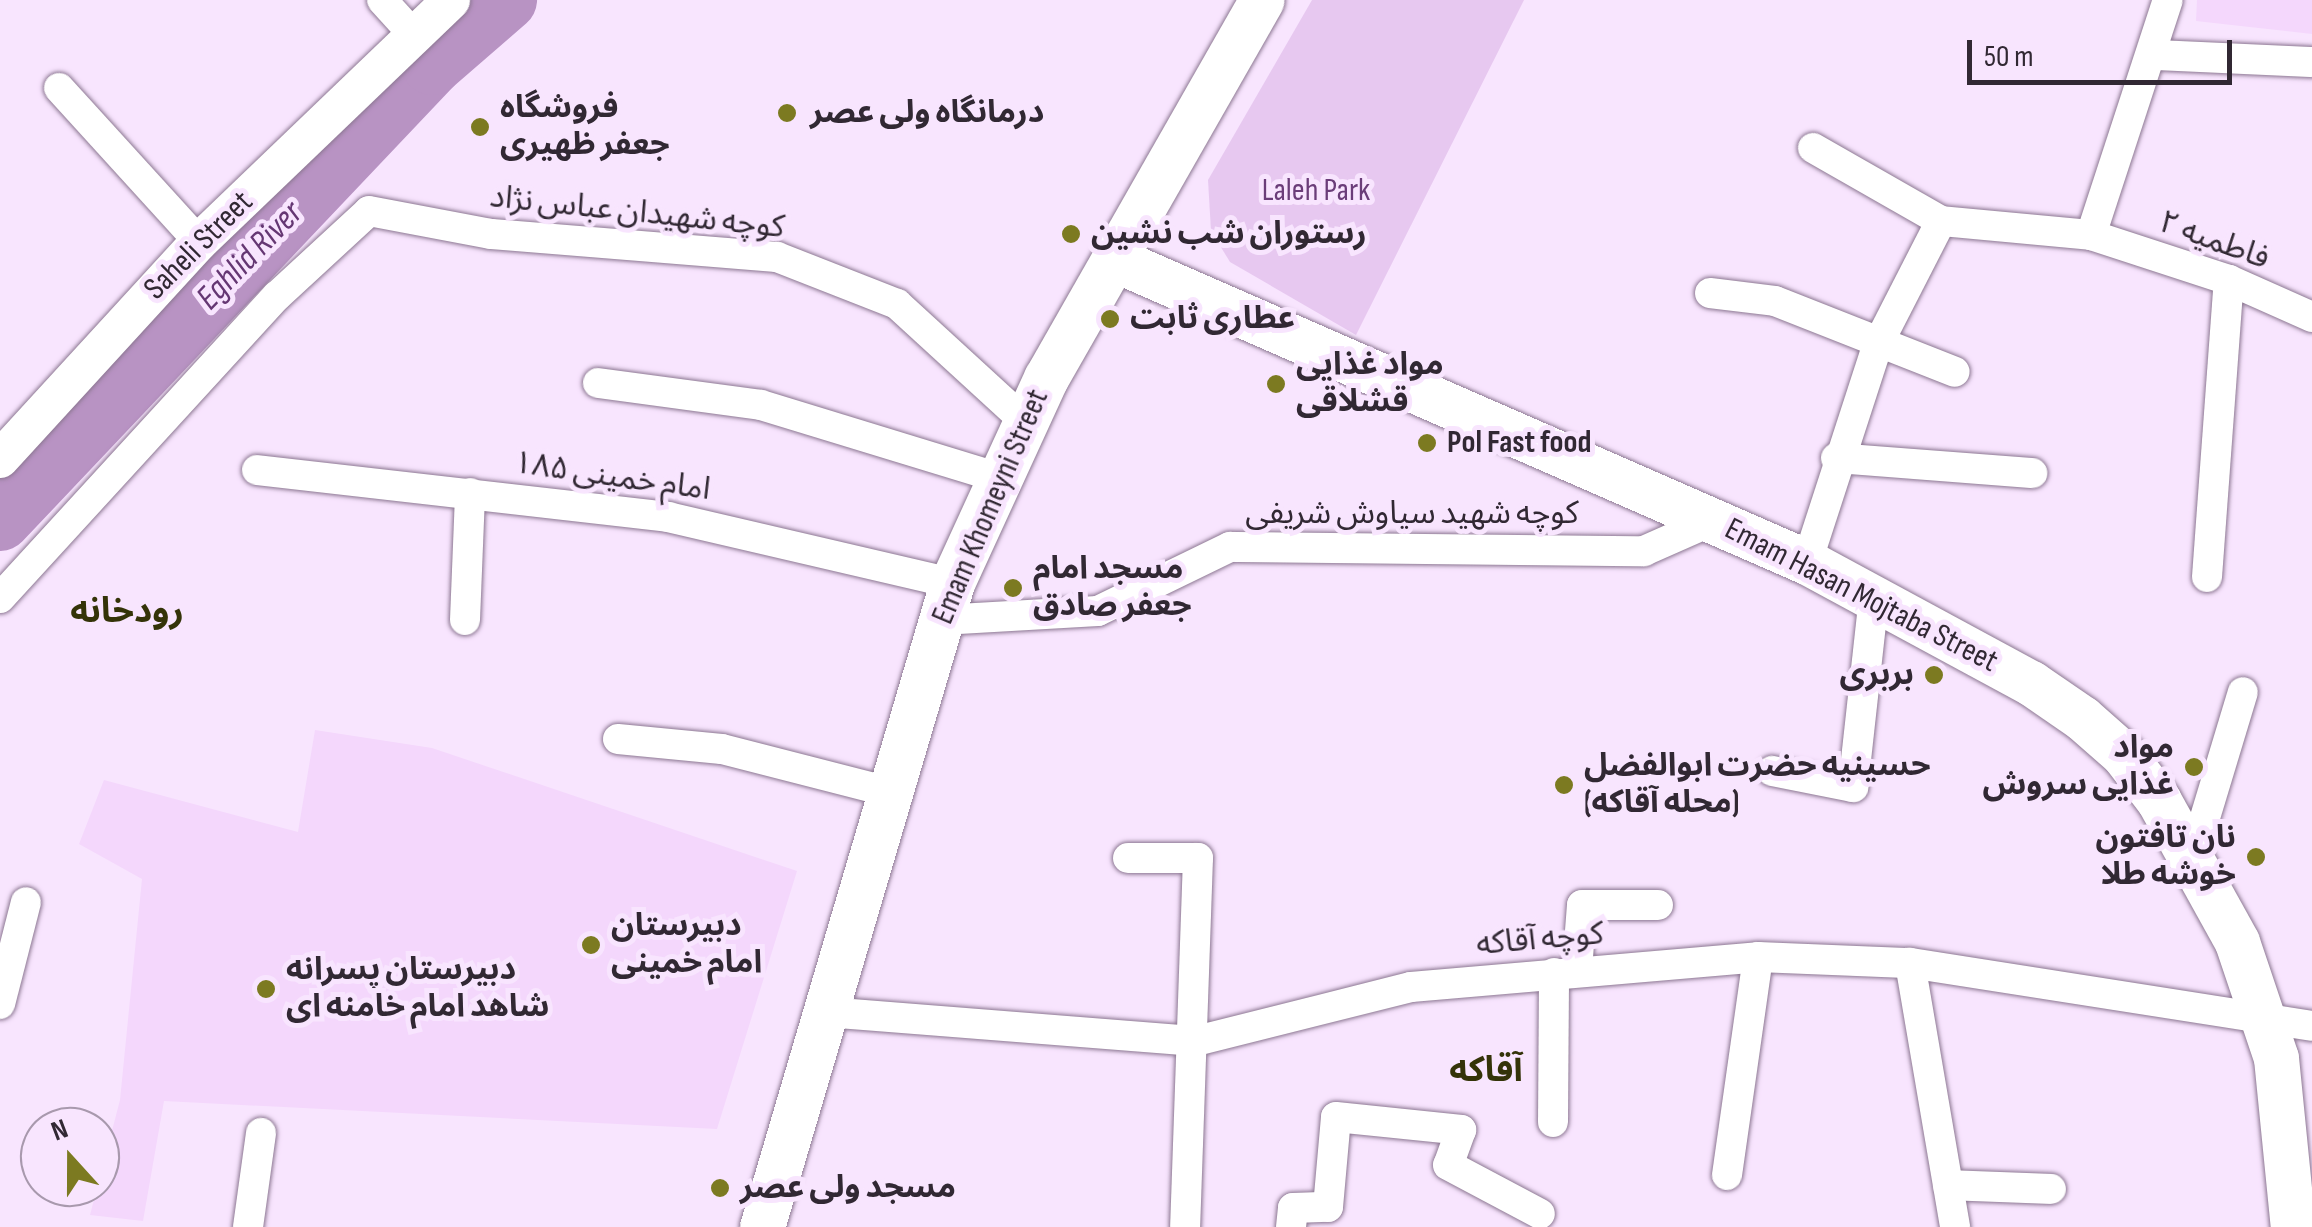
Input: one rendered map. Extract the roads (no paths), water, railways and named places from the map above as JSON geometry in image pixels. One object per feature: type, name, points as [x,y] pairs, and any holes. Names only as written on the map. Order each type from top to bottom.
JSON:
[{"type":"main road","name":"Emam Khomeyni Street","points":[[762,1227],[946,602],[1026,422],[1262,0]]},
{"type":"main road","name":"Emam Hasan Mojtaba Street","points":[[1114,259],[1806,562],[2082,718],[2123,754],[2194,854],[2264,1018],[2278,1075],[2294,1227]]},
{"type":"street","points":[[382,0],[413,34]]},
{"type":"street","name":"Saheli Street","points":[[2,454],[199,242],[450,0]]},
{"type":"street","points":[[2091,236],[2155,55],[2168,0]]},
{"type":"street","points":[[2155,55],[2312,62]]},
{"type":"street","points":[[58,88],[199,242]]},
{"type":"street","points":[[1806,562],[1836,458],[1878,344],[1941,221],[1813,148]]},
{"type":"street","name":"کوچه شهیدان عباس نژاد","points":[[0,598],[277,296],[369,211],[491,234],[777,258],[896,304],[1026,422]]},
{"type":"street","name":"فاطمیه ۲","points":[[1941,221],[2091,236],[2228,280],[2312,317]]},
{"type":"street","points":[[2207,577],[2228,280]]},
{"type":"street","points":[[1710,293],[1775,301],[1955,372]]},
{"type":"street","points":[[598,383],[761,405],[1000,478]]},
{"type":"street","points":[[1836,458],[2032,473]]},
{"type":"street","name":"امام خمینی ۱۸۵","points":[[256,470],[668,516],[946,602]]},
{"type":"street","points":[[465,620],[470,492]]},
{"type":"street","name":"کوچه شهید سیاوش شریفی","points":[[946,602],[1098,611],[1230,547],[1644,551],[1712,521]]},
{"type":"street","points":[[1772,771],[1853,787],[1874,597]]},
{"type":"street","points":[[2194,854],[2243,692]]},
{"type":"street","points":[[618,738],[722,748],[890,792]]},
{"type":"street","points":[[1128,858],[1198,858],[1196,1041],[1185,1227]]},
{"type":"street","points":[[0,1004],[26,902]]},
{"type":"street","points":[[1553,1122],[1566,971],[1582,905],[1658,905]]},
{"type":"street","points":[[1727,1175],[1758,957]]},
{"type":"street","name":"کوچه آقاکه","points":[[826,1012],[1196,1041],[1411,987],[1758,957],[1910,963],[2312,1026]]},
{"type":"street","points":[[1910,963],[1954,1227]]},
{"type":"street","points":[[1291,1227],[1293,1208],[1328,1207],[1336,1118],[1461,1130],[1448,1164],[1540,1214]]},
{"type":"street","points":[[248,1227],[261,1132]]},
{"type":"street","points":[[1948,1185],[2052,1188]]},
{"type":"waterway","name":"Eghlid River","points":[[0,520],[432,64],[506,0]]},
{"type":"place","name":"درمانگاه ولی عصر","points":[[787,113]]},
{"type":"place","name":"فروشگاه جعفر ظهیری","points":[[480,127]]},
{"type":"place","name":"رستوران شب نشین","points":[[1071,234]]},
{"type":"place","name":"عطاری ثابت","points":[[1110,319]]},
{"type":"place","name":"مواد غذایی قشلاقی","points":[[1276,384]]},
{"type":"place","name":"Pol Fast food","points":[[1427,443]]},
{"type":"place","name":"مسجد امام جعفر صادق","points":[[1013,588]]},
{"type":"place","name":"بربری","points":[[1934,675]]},
{"type":"place","name":"مواد غذایی سروش","points":[[2194,767]]},
{"type":"place","name":"حسینیه حضرت ابوالفضل (محله آقاکه)","points":[[1564,785]]},
{"type":"place","name":"نان تافتون خوشه طلا","points":[[2256,857]]},
{"type":"place","name":"دبیرستان امام خمینی","points":[[591,945]]},
{"type":"place","name":"دبیرستان پسرانه شاهد امام خامنه ای","points":[[266,989]]},
{"type":"place","name":"مسجد ولی عصر","points":[[720,1188]]},
{"type":"district","name":"رودخانه","points":[[127,612]]},
{"type":"district","name":"آقاکه","points":[[1486,1071]]},
{"type":"park label","name":"Laleh Park","points":[[1316,191]]}]
